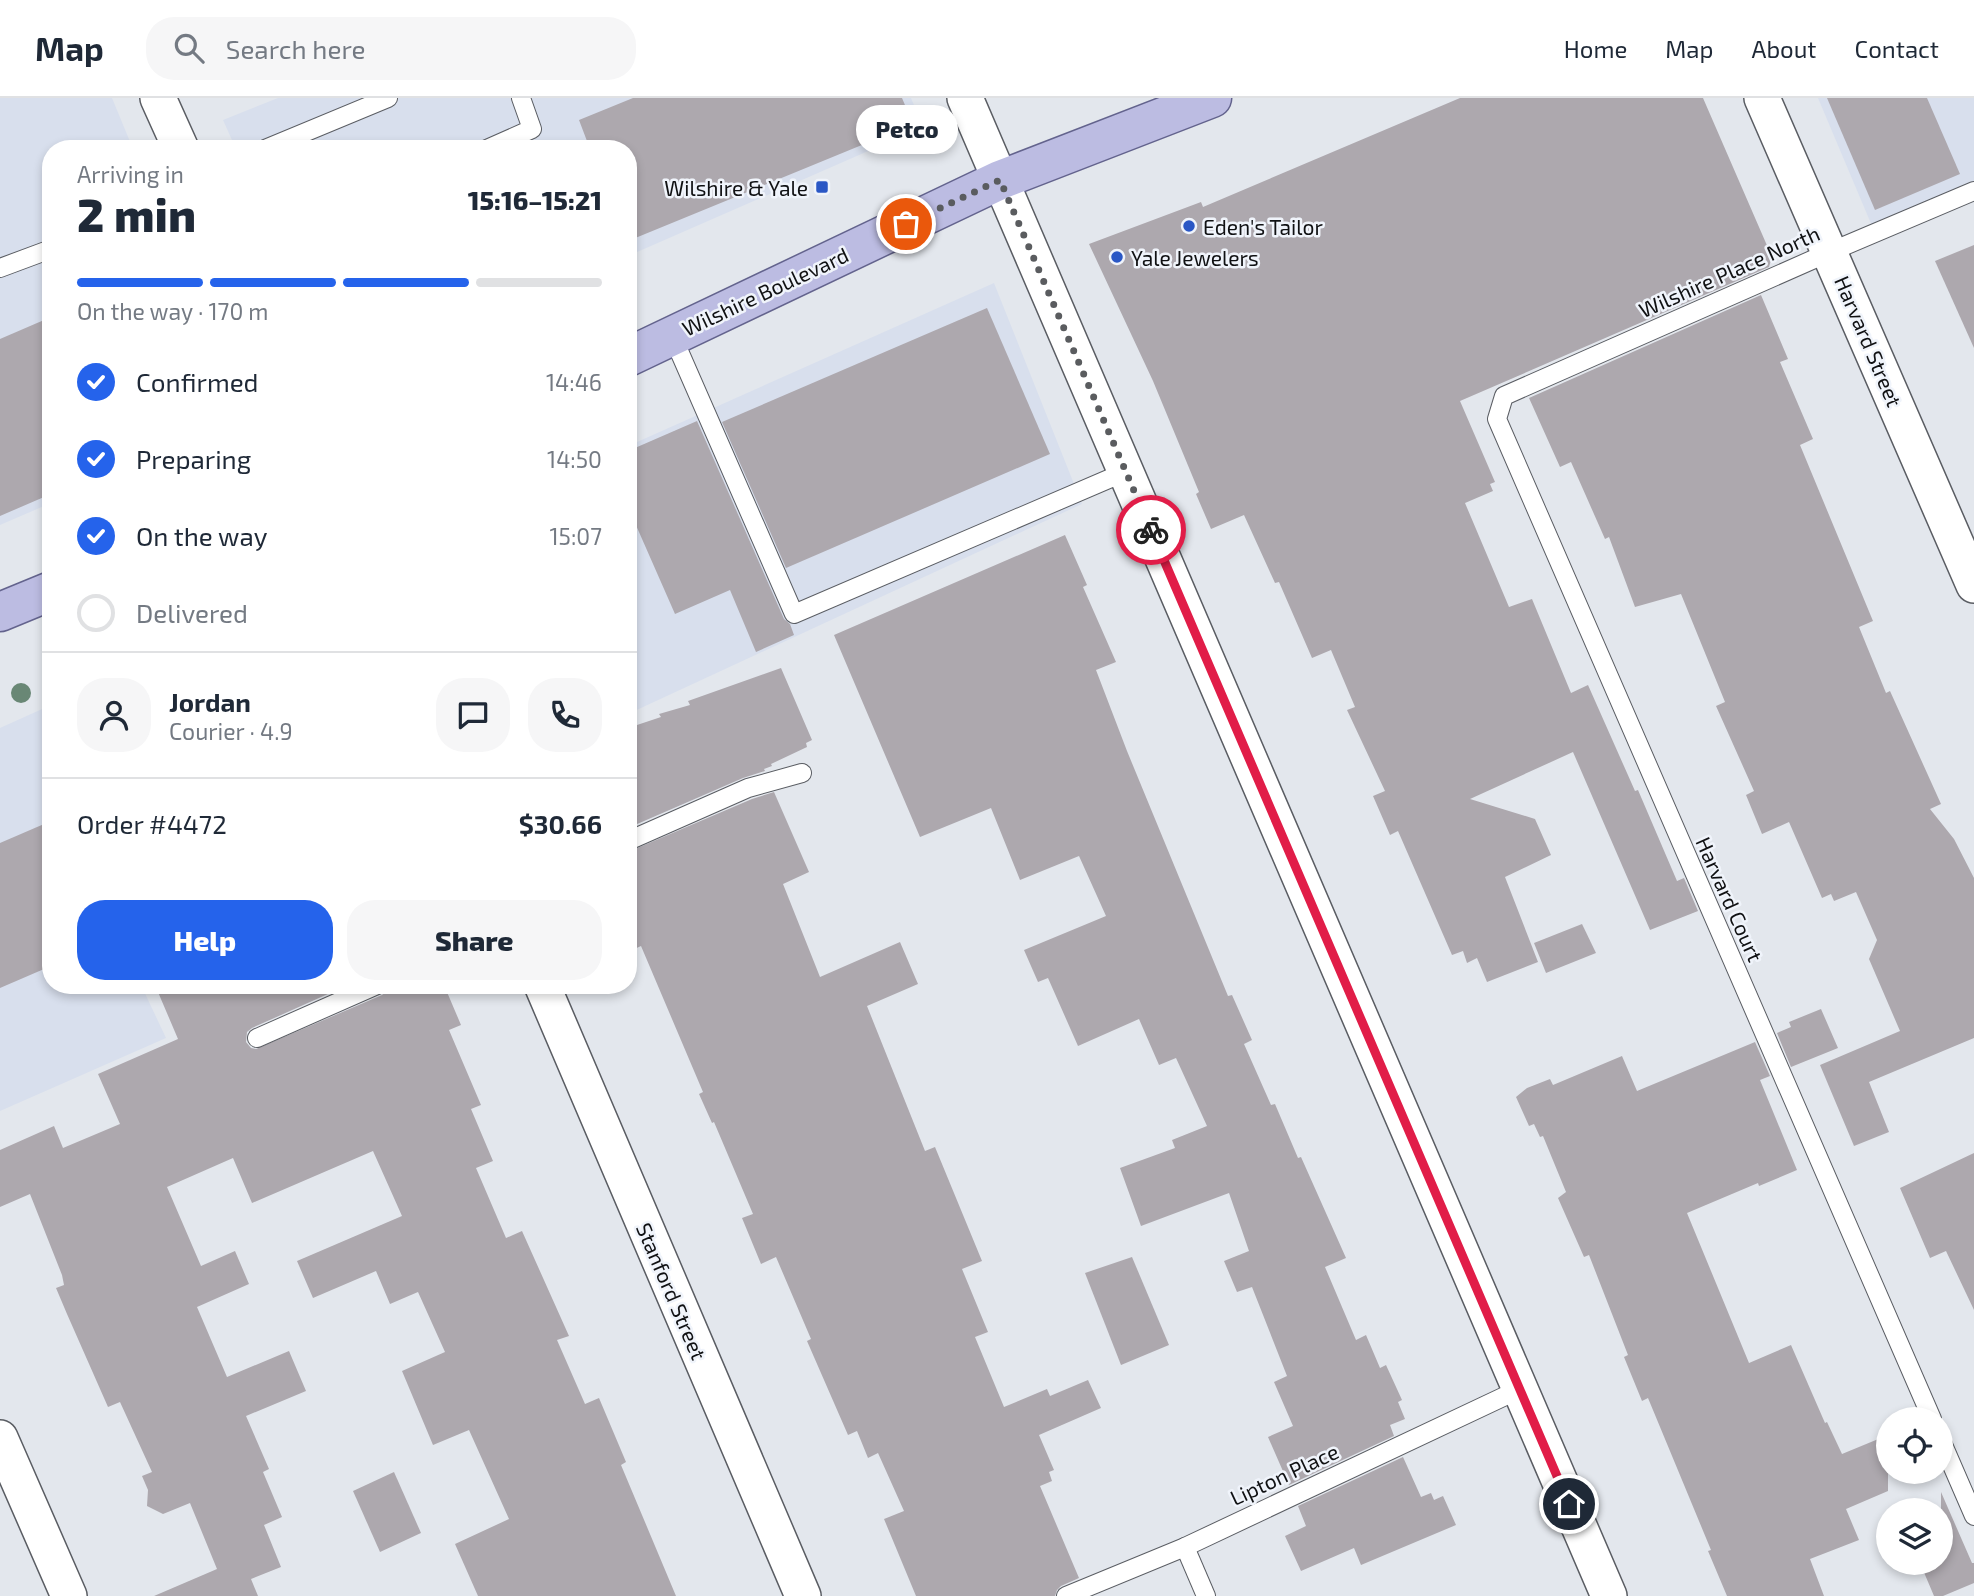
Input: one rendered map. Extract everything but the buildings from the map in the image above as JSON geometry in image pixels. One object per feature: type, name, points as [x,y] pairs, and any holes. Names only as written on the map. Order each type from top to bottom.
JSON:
[{"type":"main road","name":"Wilshire Boulevard","points":[[637,352],[1000,180],[1212,98]]},
{"type":"main road","points":[[0,612],[42,595]]},
{"type":"street","points":[[158,98],[177,140]]},
{"type":"street","points":[[965,98],[1609,1596]]},
{"type":"street","name":"Harvard Street","points":[[1762,98],[1974,585]]},
{"type":"street","name":"Stanford Street","points":[[546,994],[803,1596]]},
{"type":"street","points":[[0,1438],[69,1596]]},
{"type":"lane","points":[[287,140],[388,98]]},
{"type":"lane","points":[[507,140],[532,129],[522,98]]},
{"type":"lane","name":"Wilshire Place North","points":[[1504,396],[1830,251],[1974,191]]},
{"type":"lane","points":[[0,268],[42,252]]},
{"type":"lane","points":[[672,335],[794,614],[1125,472]]},
{"type":"lane","name":"Harvard Court","points":[[1504,396],[1497,419],[1927,1407]]},
{"type":"lane","points":[[637,837],[748,788],[802,773]]},
{"type":"lane","points":[[257,1038],[357,994]]},
{"type":"lane","name":"Lipton Place","points":[[1066,1596],[1185,1546],[1520,1388]]},
{"type":"lane","points":[[1953,1468],[1974,1516]]},
{"type":"lane","points":[[1185,1546],[1206,1596]]},
{"type":"shaded area","points":[[0,98],[112,98],[129,140],[42,140],[42,507],[0,525]]},
{"type":"shaded area","points":[[278,98],[911,98],[923,127],[637,252],[637,140],[232,140],[223,120]]},
{"type":"shaded area","points":[[1818,98],[1974,98],[1974,184],[1872,226]]},
{"type":"shaded area","points":[[994,283],[1082,504],[637,710],[637,442]]},
{"type":"shaded area","points":[[42,709],[42,994],[145,994],[166,1038],[0,1111],[0,728]]},
{"type":"way so far","points":[[906,224],[1000,180],[1151,530]]},
{"type":"place","name":"Wilshire & Yale","points":[[822,187]]},
{"type":"place","name":"Petco","points":[[906,224]]},
{"type":"place","name":"Eden's Tailor","points":[[1189,226]]},
{"type":"place","name":"Yale Jewelers","points":[[1117,257]]},
{"type":"route","points":[[1151,530],[1569,1504]]}]
